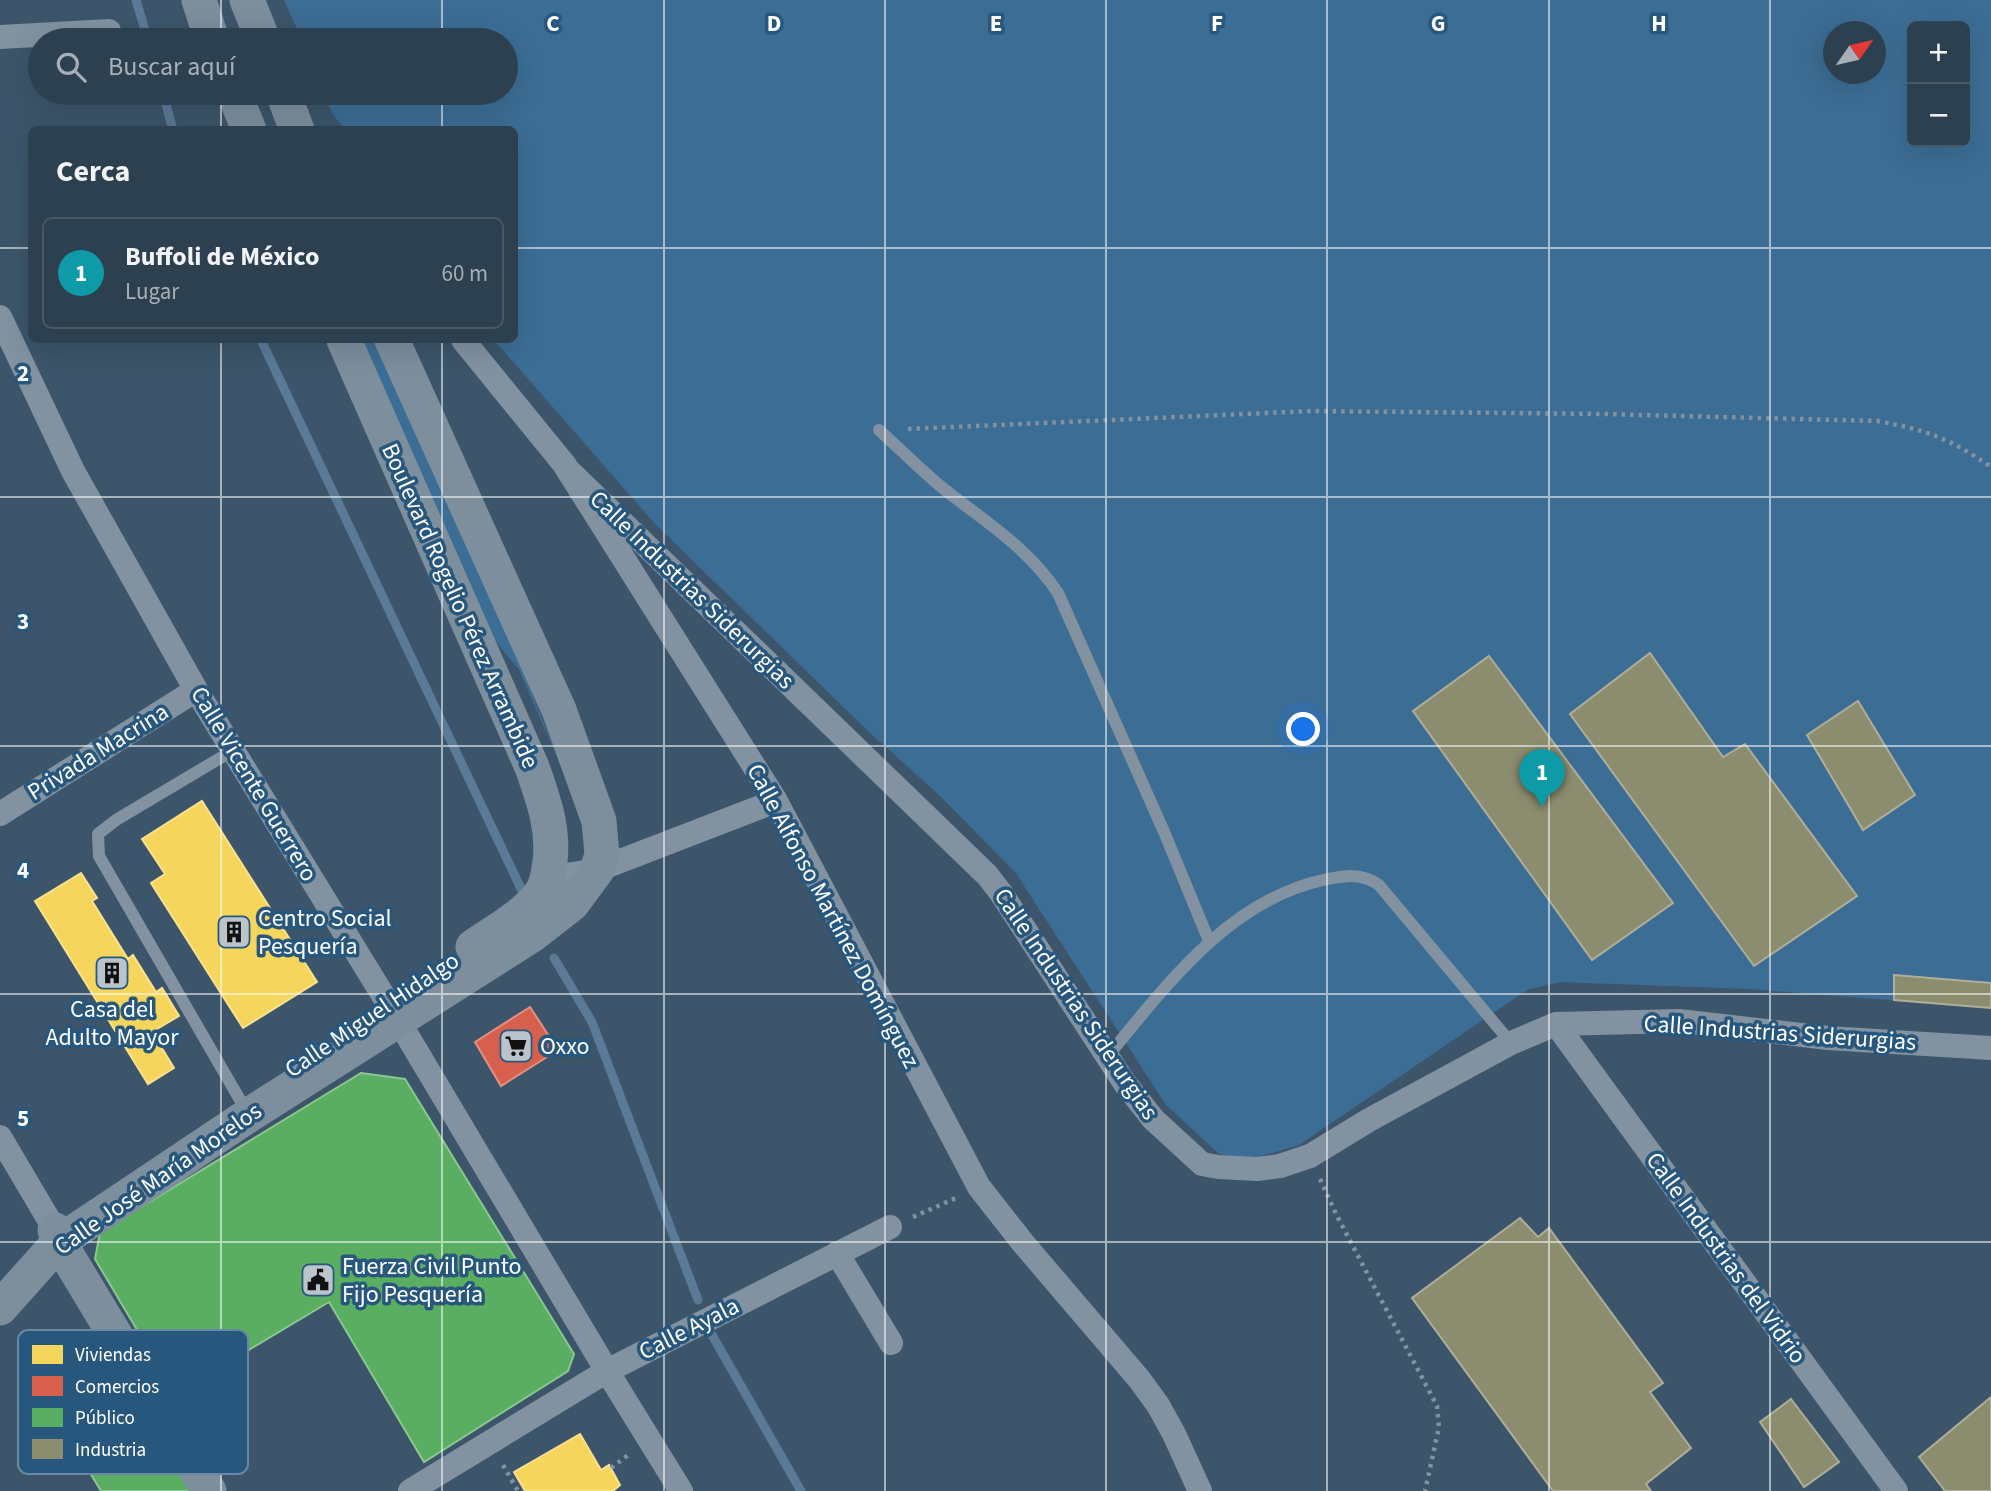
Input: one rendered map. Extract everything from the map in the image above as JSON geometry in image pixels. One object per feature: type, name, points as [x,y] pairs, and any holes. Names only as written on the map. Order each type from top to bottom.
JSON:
[{"type":"main road","points":[[199,0],[208,28]]},
{"type":"main road","points":[[247,0],[258,28]]},
{"type":"main road","points":[[239,105],[247,126]]},
{"type":"main road","points":[[288,105],[295,126]]},
{"type":"main road","name":"Boulevard Rogelio Pérez Arrambide","points":[[345,343],[532,767],[551,830],[548,878]]},
{"type":"main road","name":"Boulevard Rogelio Pérez Arrambide","points":[[392,343],[562,719],[599,821],[603,855],[597,870]]},
{"type":"main road","name":"Calle José María Morelos","points":[[0,1308],[57,1236],[393,1012],[532,936],[572,904],[597,870]]},
{"type":"main road","name":"Calle Miguel Hidalgo","points":[[393,1012],[521,913],[541,892],[548,878]]},
{"type":"main road","points":[[0,1292],[42,1241],[57,1236],[113,1330]]},
{"type":"main road","points":[[199,1474],[209,1491]]},
{"type":"street","points":[[0,37],[28,35]]},
{"type":"street","name":"Calle Vicente Guerrero","points":[[0,317],[73,471],[232,751],[393,1012],[681,1491]]},
{"type":"street","name":"Calle Alfonso Martínez Domínguez","points":[[465,343],[570,472],[776,801],[979,1187],[1145,1388],[1174,1434],[1200,1491]]},
{"type":"street","name":"Calle Industrias Siderurgias","points":[[570,472],[978,866],[1001,893],[1107,1057],[1153,1119],[1202,1164],[1233,1169],[1257,1169],[1280,1166],[1310,1156],[1369,1119],[1511,1043],[1556,1024],[1679,1021],[1828,1038],[1991,1048]]},
{"type":"street","name":"Privada Macrina","points":[[0,814],[197,690]]},
{"type":"street","points":[[548,878],[597,870],[776,801]]},
{"type":"street","name":"Calle Industrias del Vidrio","points":[[1556,1024],[1896,1491]]},
{"type":"street","points":[[0,1137],[57,1236]]},
{"type":"street","name":"Calle Ayala","points":[[410,1491],[607,1371],[890,1227]]},
{"type":"street","points":[[837,1253],[891,1343]]},
{"type":"lane","points":[[879,430],[937,483],[1027,554],[1051,582],[1166,834],[1209,941]]},
{"type":"lane","points":[[232,751],[116,820],[98,834],[99,856],[245,1109]]},
{"type":"lane","points":[[1107,1057],[1170,982],[1209,941],[1272,899],[1311,883],[1348,876],[1365,877],[1379,885],[1511,1043]]},
{"type":"path","points":[[879,430],[1312,411],[1852,420],[1919,428],[1948,440],[1991,467]]},
{"type":"path","points":[[1310,1156],[1336,1214],[1437,1406],[1439,1427],[1425,1491]]},
{"type":"path","points":[[890,1227],[979,1187]]},
{"type":"shaded area","points":[[284,0],[1991,0],[1991,1008],[1748,989],[1560,982],[1527,990],[1299,1145],[1244,1161],[1219,1154],[1166,1105],[1015,872],[938,794],[869,732],[656,525],[497,343],[518,343],[518,126],[342,126],[329,105],[518,105],[518,28],[297,28]]},
{"type":"shaded area","points":[[360,343],[376,343],[521,666],[564,773],[519,670],[489,633]]},
{"type":"building: Viviendas","name":"Centro Social Pesquería","points":[[202,801],[317,982],[243,1028],[151,883],[165,874],[142,839]]},
{"type":"building: Viviendas","name":"Casa del Adulto Mayor","points":[[81,873],[97,898],[92,901],[128,959],[133,955],[156,992],[162,988],[179,1016],[152,1032],[174,1068],[148,1084],[35,901]]},
{"type":"building: Viviendas","points":[[292,1172],[303,1188],[310,1183],[329,1211],[313,1221],[322,1236],[293,1257],[257,1197]]},
{"type":"building: Viviendas","points":[[580,1434],[601,1470],[609,1465],[620,1485],[613,1491],[525,1491],[514,1472]]},
{"type":"building: Comercios","name":"Oxxo","points":[[530,1007],[558,1050],[501,1086],[475,1042]]},
{"type":"building: Público","name":"Fuerza Civil Punto Fijo Pesquería","points":[[361,1073],[405,1079],[574,1354],[568,1371],[424,1462],[329,1302],[248,1350],[248,1330],[137,1330],[95,1259],[100,1232]]},
{"type":"building: Público","points":[[91,1474],[184,1474],[195,1491],[101,1491]]},
{"type":"building: Industria","points":[[1650,653],[1723,757],[1745,744],[1857,896],[1754,966],[1570,714]]},
{"type":"building: Industria","points":[[1489,656],[1673,903],[1592,960],[1413,711]]},
{"type":"building: Industria","points":[[1858,701],[1915,795],[1863,830],[1807,735]]},
{"type":"building: Industria","points":[[1894,975],[1991,983],[1991,1008],[1894,1000]]},
{"type":"building: Industria","points":[[1520,1218],[1538,1237],[1549,1228],[1663,1383],[1650,1392],[1691,1448],[1646,1484],[1651,1491],[1553,1491],[1412,1298]]},
{"type":"building: Industria","points":[[1991,1397],[1991,1491],[1945,1491],[1919,1457]]},
{"type":"building: Industria","points":[[1791,1399],[1839,1462],[1804,1487],[1760,1422]]},
{"type":"waterway","points":[[136,0],[144,28]]},
{"type":"waterway","points":[[166,105],[172,126]]},
{"type":"waterway","points":[[262,343],[523,893]]},
{"type":"waterway","points":[[554,958],[592,1022],[698,1300]]},
{"type":"waterway","points":[[712,1335],[801,1491]]},
{"type":"place","name":"Buffoli de México","points":[[1542,807]]},
{"type":"place","name":"Centro Social Pesquería","points":[[234,932]]},
{"type":"place","name":"Casa del Adulto Mayor","points":[[112,973]]},
{"type":"place","name":"Oxxo","points":[[516,1046]]},
{"type":"place","name":"Fuerza Civil Punto Fijo Pesquería","points":[[318,1280]]}]
